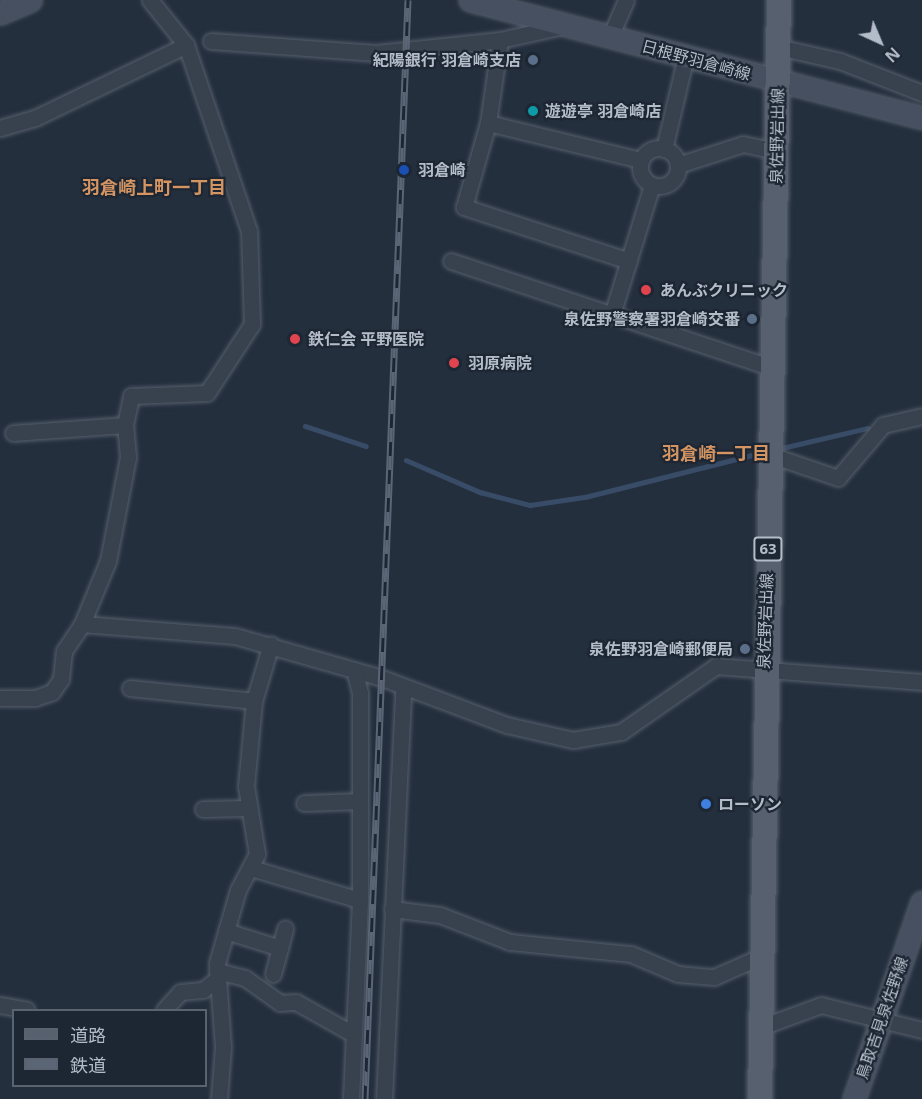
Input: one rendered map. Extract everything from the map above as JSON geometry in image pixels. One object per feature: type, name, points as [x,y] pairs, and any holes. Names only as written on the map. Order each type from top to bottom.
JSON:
[{"type":"main road","points":[[0,13],[30,0]]},
{"type":"main road","name":"日根野羽倉崎線","points":[[470,0],[922,118]]},
{"type":"main road","name":"泉佐野岩出線","points":[[760,1099],[764,668],[771,455],[779,0]]},
{"type":"main road","name":"鳥取吉見泉佐野線","points":[[854,1099],[922,902]]},
{"type":"street","points":[[0,698],[52,692],[62,679],[64,651],[82,624],[108,561],[128,457],[125,424],[130,396],[207,393],[252,324],[249,231],[186,45],[150,0]]},
{"type":"street","points":[[610,37],[626,0]]},
{"type":"street","points":[[211,41],[376,53],[500,40],[566,25]]},
{"type":"street","points":[[500,40],[488,123],[464,207],[629,261]]},
{"type":"street","points":[[0,128],[35,118],[186,45]]},
{"type":"street","points":[[778,46],[840,61],[922,93]]},
{"type":"street","points":[[664,149],[686,56]]},
{"type":"street","points":[[488,123],[641,160]]},
{"type":"street","points":[[664,149],[649,151],[641,160],[643,178],[652,185],[671,182],[678,165],[742,144],[776,151]]},
{"type":"street","points":[[664,149],[678,165]]},
{"type":"street","points":[[612,315],[652,185]]},
{"type":"street","points":[[452,261],[772,368]]},
{"type":"street","points":[[771,455],[838,478],[883,425],[922,416]]},
{"type":"street","points":[[13,433],[125,424]]},
{"type":"street","points":[[82,624],[214,633],[271,644],[403,689],[573,741],[621,732],[716,666],[922,682]]},
{"type":"street","points":[[219,1099],[223,1047],[217,975],[237,890],[251,868],[258,840],[248,808],[254,701],[271,644]]},
{"type":"street","points":[[351,1099],[360,900],[360,801],[355,673]]},
{"type":"street","points":[[130,688],[254,701]]},
{"type":"street","points":[[384,1099],[403,689]]},
{"type":"street","points":[[304,803],[360,801]]},
{"type":"street","points":[[203,809],[248,808]]},
{"type":"street","points":[[251,868],[360,900]]},
{"type":"street","points":[[392,909],[440,915],[510,942],[631,954],[678,974],[714,977],[762,956]]},
{"type":"street","points":[[273,974],[285,929]]},
{"type":"street","points":[[226,931],[280,948]]},
{"type":"street","points":[[217,975],[245,978],[280,1003],[297,1002],[354,1034]]},
{"type":"street","points":[[166,1009],[180,992],[203,990],[217,975]]},
{"type":"street","points":[[0,1005],[18,1009]]},
{"type":"street","points":[[761,1027],[820,1005],[922,1030]]},
{"type":"waterway","points":[[305,426],[366,446]]},
{"type":"waterway","points":[[782,448],[868,428]]},
{"type":"waterway","points":[[406,460],[480,492],[530,505],[585,497],[752,455]]},
{"type":"railway","points":[[365,1099],[408,0]]},
{"type":"place","name":"紀陽銀行 羽倉崎支店","points":[[533,60]]},
{"type":"place","name":"遊遊亭 羽倉崎店","points":[[533,111]]},
{"type":"place","name":"羽倉崎","points":[[404,170]]},
{"type":"place","name":"あんぶクリニック","points":[[646,290]]},
{"type":"place","name":"泉佐野警察署羽倉崎交番","points":[[752,319]]},
{"type":"place","name":"鉄仁会 平野医院","points":[[295,339]]},
{"type":"place","name":"羽原病院","points":[[454,363]]},
{"type":"place","name":"泉佐野羽倉崎郵便局","points":[[745,649]]},
{"type":"place","name":"ローソン","points":[[706,804]]},
{"type":"district","name":"羽倉崎上町一丁目","points":[[154,187]]},
{"type":"district","name":"羽倉崎一丁目","points":[[716,453]]}]
